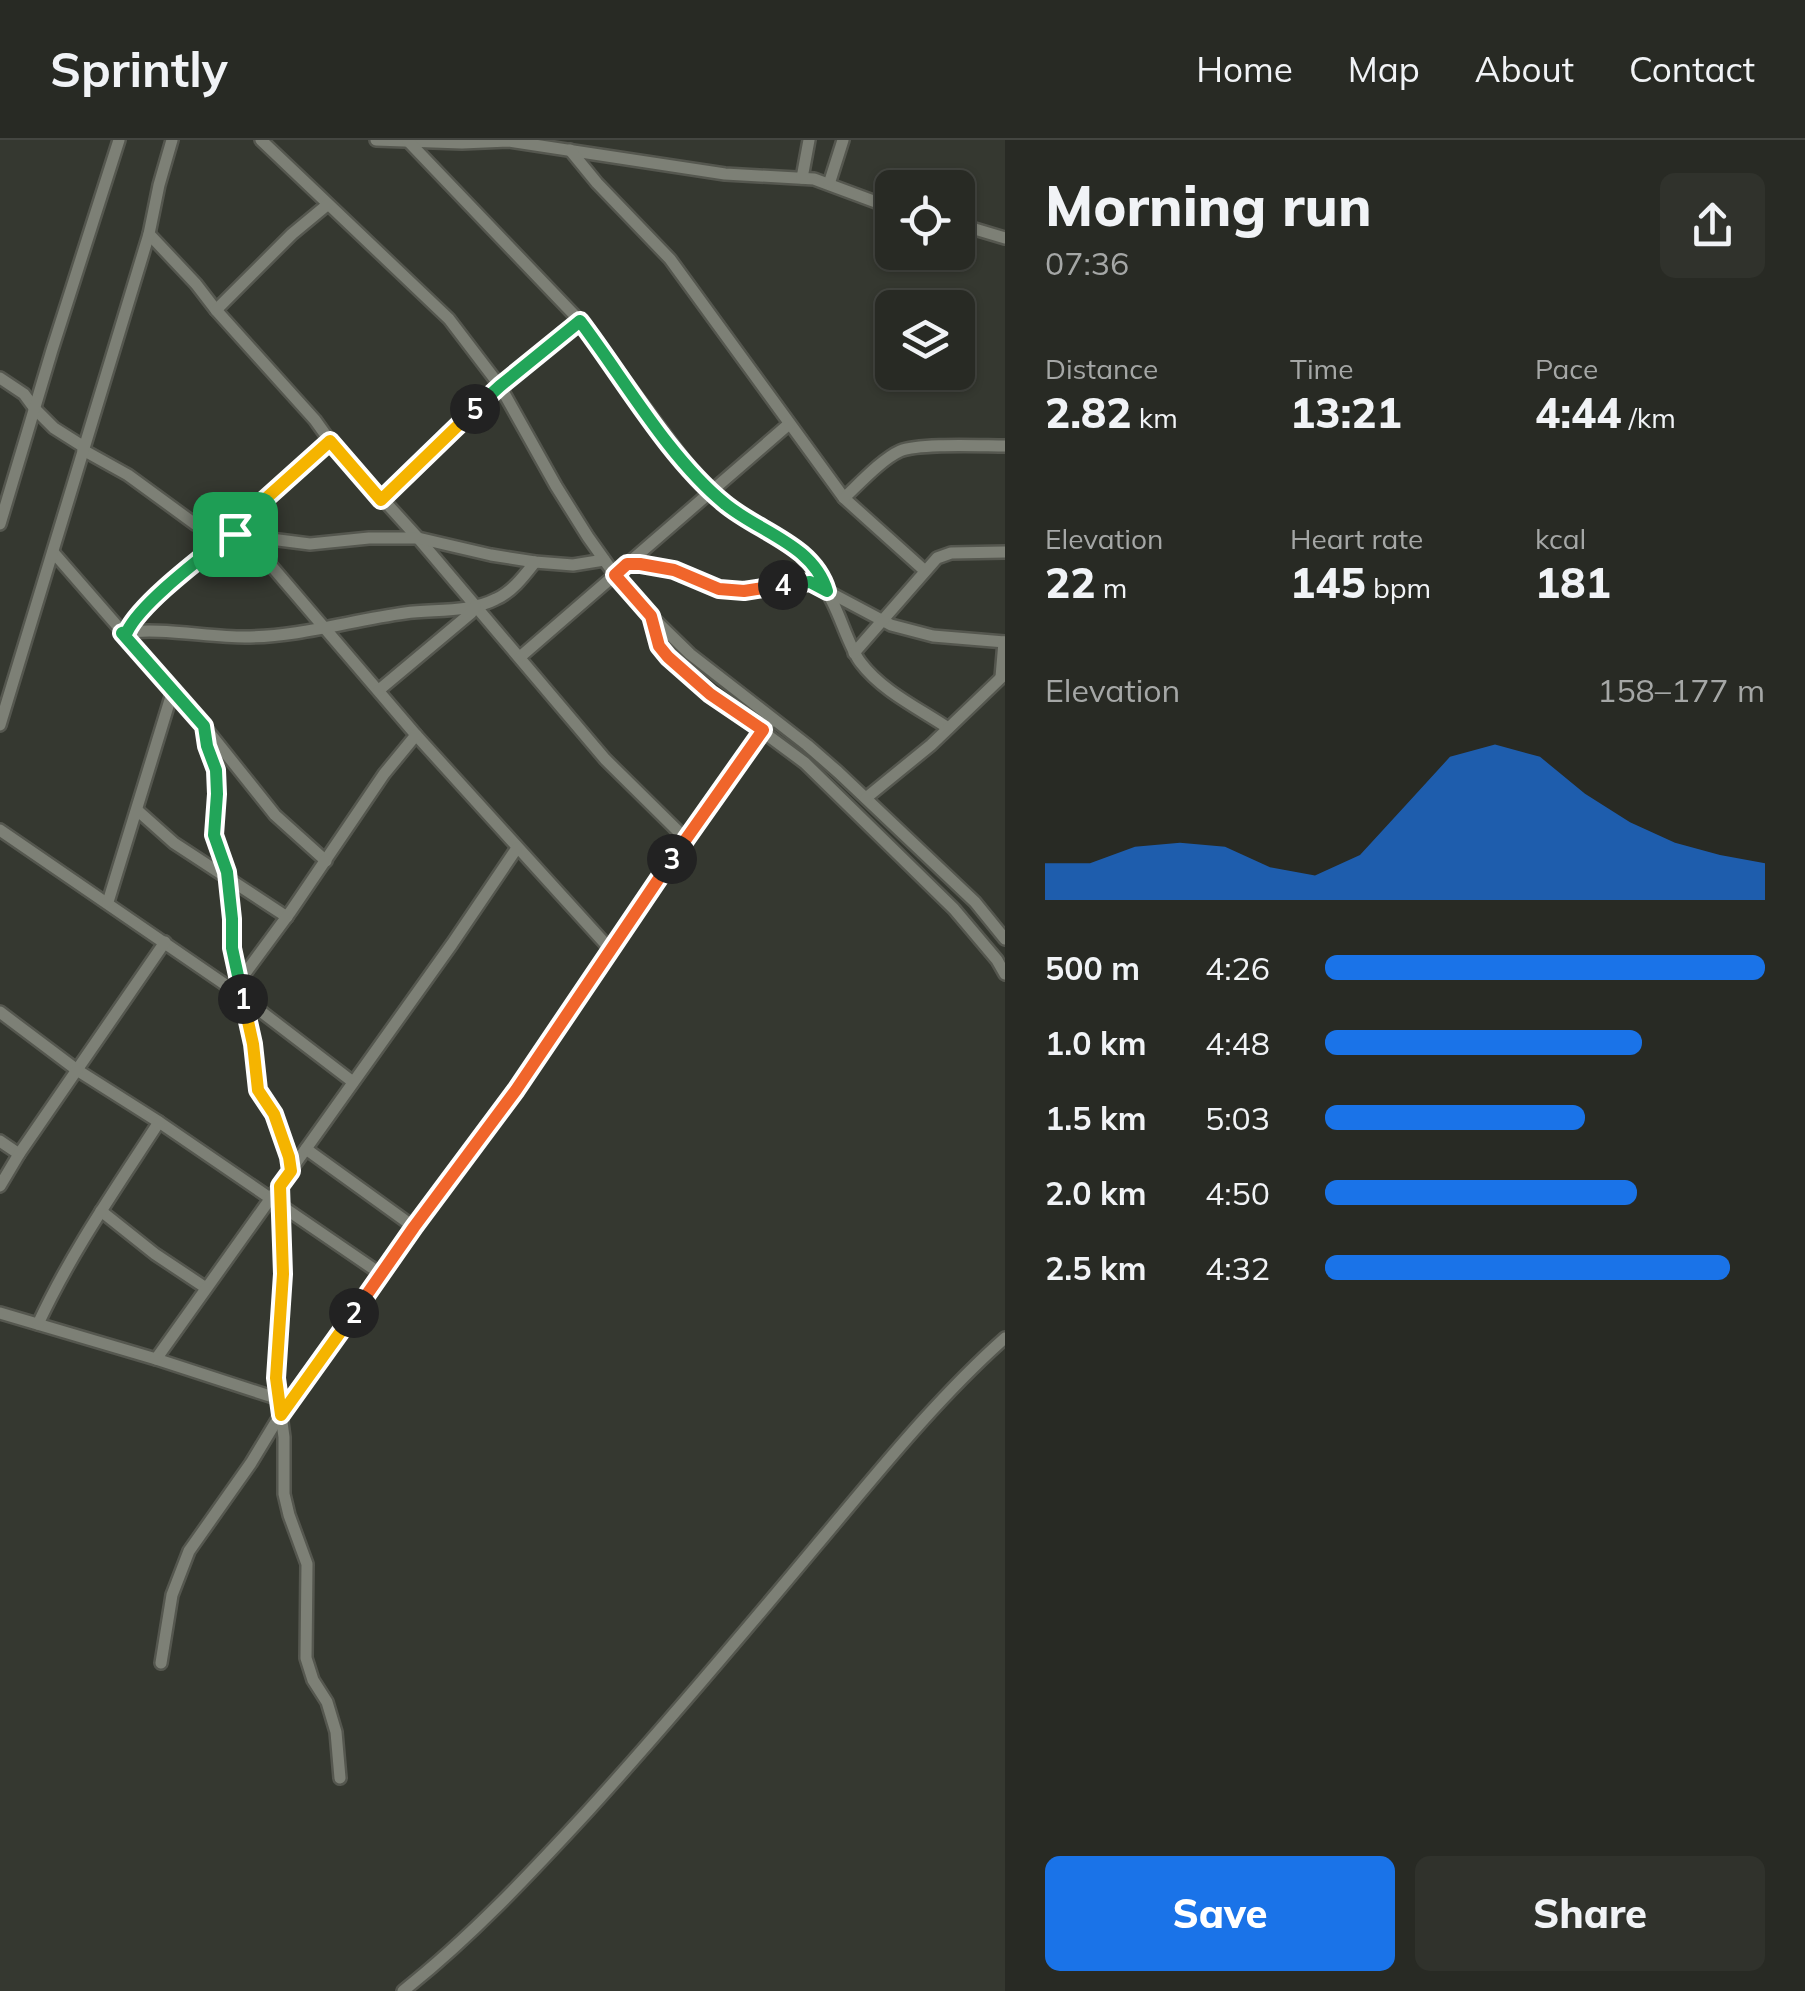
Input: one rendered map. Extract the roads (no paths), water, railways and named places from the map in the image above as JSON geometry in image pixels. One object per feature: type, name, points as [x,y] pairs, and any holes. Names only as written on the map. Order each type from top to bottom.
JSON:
[{"type":"street","points":[[0,524],[120,140]]},
{"type":"street","points":[[0,726],[149,234],[172,140]]},
{"type":"street","points":[[261,140],[449,319],[500,386],[556,486],[604,560],[651,616],[690,654],[808,745],[975,902],[1005,939]]},
{"type":"street","points":[[376,140],[508,140],[725,174],[802,178],[875,202]]},
{"type":"street","points":[[802,178],[809,140]]},
{"type":"street","points":[[829,184],[843,140]]},
{"type":"street","points":[[408,142],[580,321],[677,453],[710,491],[800,552],[820,574],[863,666],[948,728]]},
{"type":"street","points":[[570,150],[670,258],[844,498],[924,570]]},
{"type":"street","points":[[216,310],[326,205]]},
{"type":"street","points":[[975,229],[1005,238]]},
{"type":"street","points":[[149,234],[418,538],[604,759],[686,839]]},
{"type":"street","points":[[381,500],[500,386],[580,321]]},
{"type":"street","points":[[0,378],[24,394],[54,428],[195,524],[310,544],[418,538],[535,562],[572,565],[604,560]]},
{"type":"street","points":[[520,657],[789,424]]},
{"type":"street","points":[[125,633],[138,615],[189,568],[238,533],[284,482],[330,441]]},
{"type":"street","points":[[844,498],[894,454],[907,449],[1005,446]]},
{"type":"street","points":[[238,533],[610,949]]},
{"type":"street","points":[[53,552],[204,726],[275,815],[326,861]]},
{"type":"street","points":[[854,652],[937,558],[952,553],[1005,552]]},
{"type":"street","points":[[125,633],[251,637],[475,606],[503,596],[535,562]]},
{"type":"street","points":[[627,564],[674,570],[719,589],[738,591],[808,582],[890,625],[932,636],[1004,642],[1003,675],[932,745],[866,798]]},
{"type":"street","points":[[379,690],[475,606]]},
{"type":"street","points":[[651,616],[659,646],[668,657],[710,694],[805,763],[954,910],[1005,974]]},
{"type":"street","points":[[108,902],[173,690]]},
{"type":"street","points":[[283,1401],[516,1090],[772,719]]},
{"type":"street","points":[[204,726],[216,770],[214,835],[228,879],[238,989],[253,1044],[258,1090],[274,1114],[291,1171]]},
{"type":"street","points":[[238,989],[384,774],[416,735]]},
{"type":"street","points":[[137,810],[174,843],[287,917]]},
{"type":"street","points":[[0,830],[238,989],[353,1082]]},
{"type":"street","points":[[340,1778],[336,1732],[306,1658],[307,1564],[284,1494],[283,1401],[276,1378],[283,1274],[276,1203],[280,1186],[517,848]]},
{"type":"street","points":[[0,1186],[165,942]]},
{"type":"street","points":[[0,1012],[77,1070],[380,1274]]},
{"type":"street","points":[[38,1324],[61,1276],[159,1122]]},
{"type":"street","points":[[0,1141],[19,1154]]},
{"type":"street","points":[[306,1149],[414,1227]]},
{"type":"street","points":[[156,1359],[206,1288],[276,1203]]},
{"type":"street","points":[[101,1212],[206,1288]]},
{"type":"street","points":[[0,1313],[283,1401]]},
{"type":"street","points":[[403,1991],[489,1916],[555,1848],[692,1696],[902,1446],[1005,1338]]},
{"type":"street","points":[[162,1662],[172,1595],[189,1552],[281,1415]]}]
